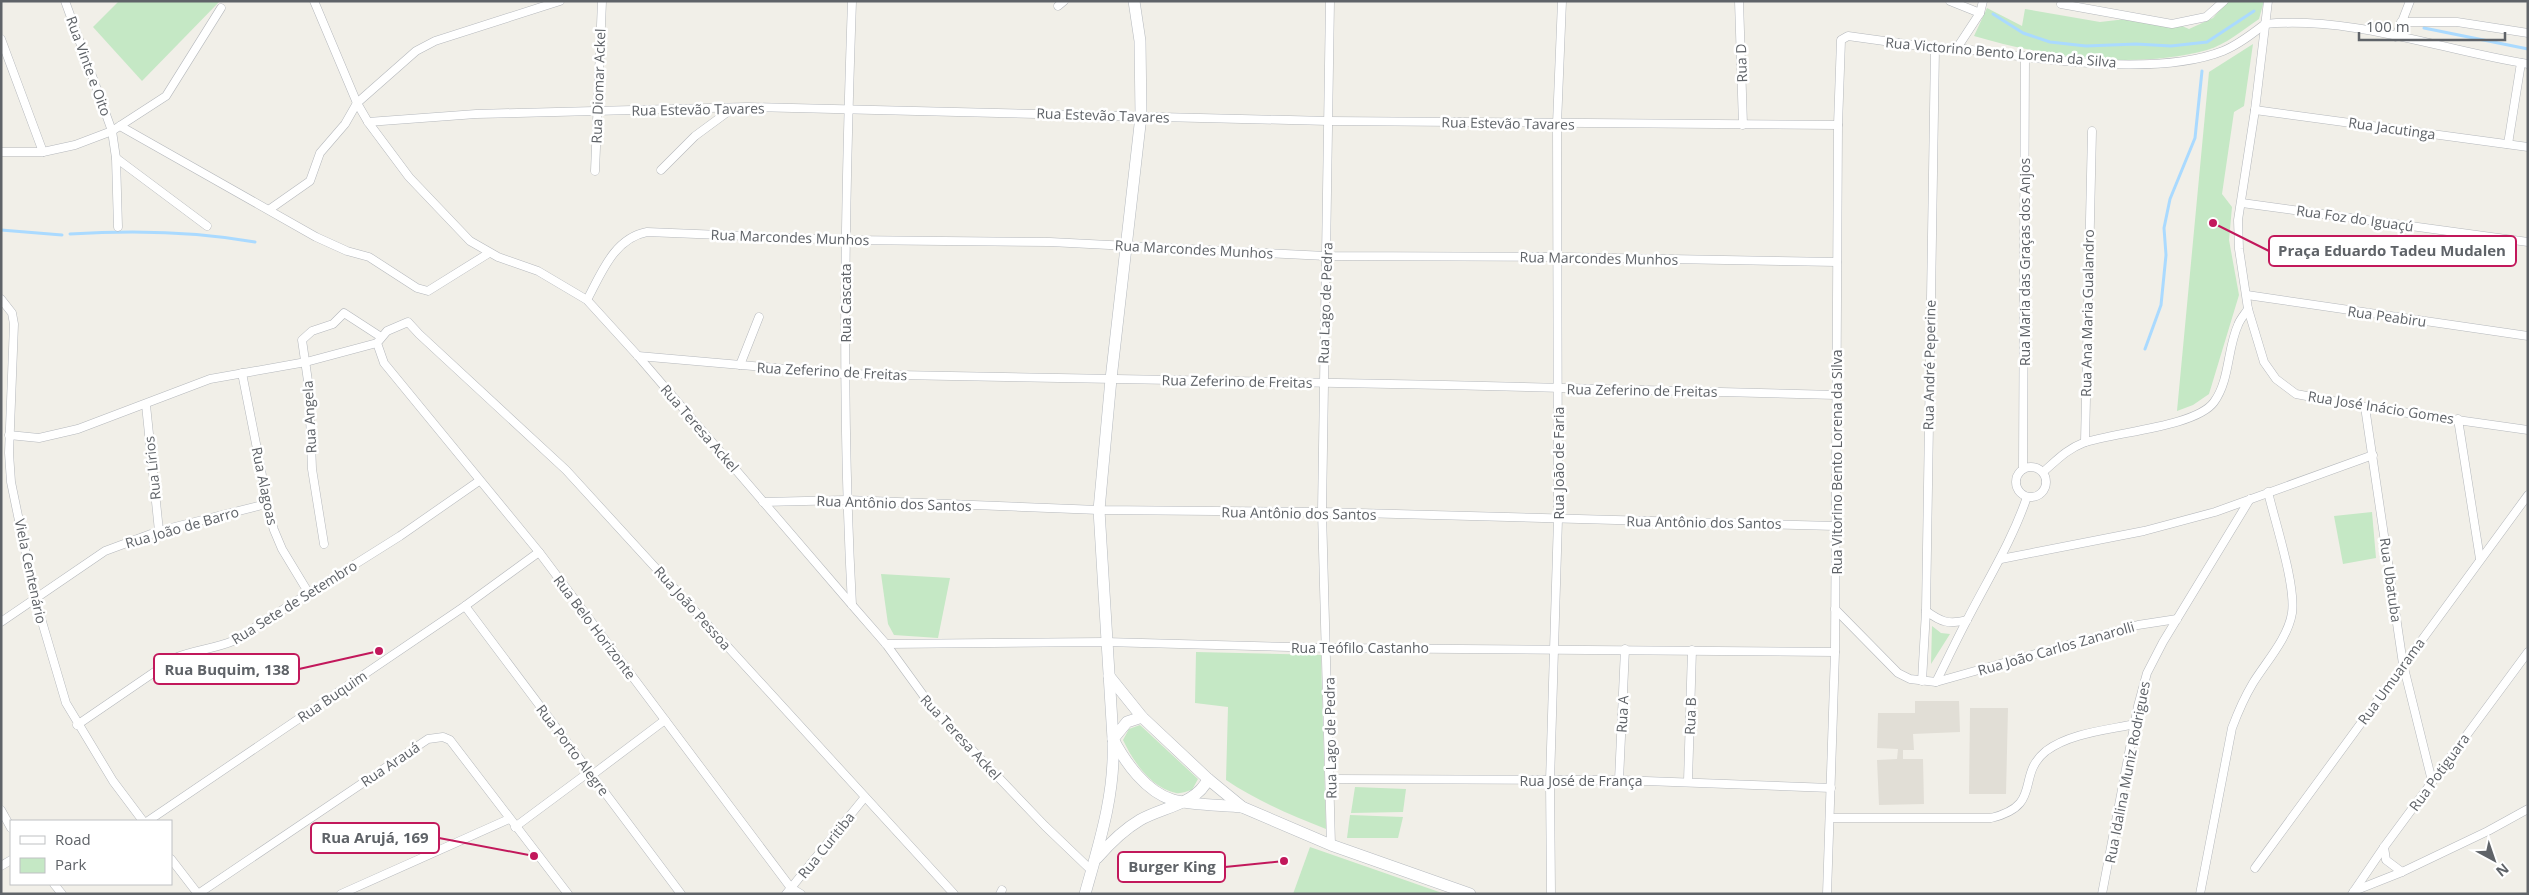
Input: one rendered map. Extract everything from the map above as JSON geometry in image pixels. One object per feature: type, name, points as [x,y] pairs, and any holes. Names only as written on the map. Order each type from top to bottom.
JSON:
[{"type":"main road","points":[[1086,894],[1113,785],[1109,676],[1099,510],[1111,379],[1141,116],[1140,41],[1134,1]]},
{"type":"main road","points":[[1109,676],[1142,717],[1208,780],[1242,807],[1332,845],[1470,894]]},
{"type":"main road","points":[[1112,739],[1127,722],[1142,717]]},
{"type":"main road","points":[[1112,739],[1122,758],[1149,786],[1161,795],[1184,802],[1242,807]]},
{"type":"main road","points":[[1094,865],[1110,843],[1129,827],[1162,808],[1184,802],[1198,794],[1208,780]]},
{"type":"street","name":"Rua Vinte e Oito","points":[[66,1],[112,131],[116,158],[118,227]]},
{"type":"street","name":"Rua Teresa Ackel","points":[[314,1],[357,103],[368,122],[409,177],[470,241],[489,253],[538,271],[586,300],[638,356],[886,644],[934,710],[1006,786],[1094,865]]},
{"type":"street","points":[[270,209],[310,181],[320,153],[345,124],[357,103],[416,51],[435,41],[560,1]]},
{"type":"street","name":"Rua Diomar Ackel","points":[[595,171],[602,1]]},
{"type":"street","name":"Rua Cascata","points":[[852,1],[845,240],[844,374],[846,500],[852,605]]},
{"type":"street","name":"Rua Lago de Pedra","points":[[1330,1],[1322,382],[1322,512],[1332,845]]},
{"type":"street","name":"Rua João de Faria","points":[[1551,894],[1552,648],[1558,519],[1557,124],[1562,1]]},
{"type":"street","name":"Rua D","points":[[1739,1],[1743,125]]},
{"type":"street","points":[[1950,1],[1980,13]]},
{"type":"street","points":[[1957,48],[1980,13],[1983,1]]},
{"type":"street","points":[[2062,4],[2172,24],[2206,16],[2224,1]]},
{"type":"street","name":"Rua José Inácio Gomes","points":[[2268,1],[2255,110],[2238,220],[2239,249],[2248,308],[2264,362],[2276,379],[2296,394],[2365,407],[2528,430]]},
{"type":"street","points":[[2396,37],[2410,1]]},
{"type":"street","points":[[1,152],[43,152],[75,145],[120,126],[166,96],[222,8]]},
{"type":"street","points":[[2265,24],[2295,22],[2330,24],[2524,64],[2508,144]]},
{"type":"street","points":[[2401,22],[2457,22],[2528,33]]},
{"type":"street","name":"Rua Victorino Bento Lorena da Silva","points":[[1848,36],[1935,48],[1957,48],[2102,64],[2174,62],[2224,51],[2265,24]]},
{"type":"street","name":"Rua Vitorino Bento Lorena da Silva","points":[[1828,894],[1835,652],[1839,45],[1844,37],[1848,36]]},
{"type":"street","points":[[1,39],[43,152]]},
{"type":"street","name":"Rua André Peperine","points":[[1922,681],[1926,611],[1935,48]]},
{"type":"street","name":"Rua Maria das Graças dos Anjos","points":[[2023,469],[2025,56]]},
{"type":"street","points":[[661,170],[695,136],[734,107]]},
{"type":"street","name":"Rua Estevão Tavares","points":[[368,122],[476,114],[734,107],[848,108],[1328,122],[1838,125]]},
{"type":"street","name":"Rua Jacutinga","points":[[2255,110],[2528,147]]},
{"type":"street","points":[[120,126],[270,209],[316,237],[346,252],[369,257],[417,288],[428,291],[489,253]]},
{"type":"street","name":"Rua Ana Maria Gualandro","points":[[2085,442],[2092,131]]},
{"type":"street","points":[[116,158],[207,226]]},
{"type":"street","name":"Rua Foz do Iguaçú","points":[[2242,203],[2528,242]]},
{"type":"street","name":"Rua Marcondes Munhos","points":[[586,300],[608,260],[636,234],[647,232],[845,240],[1023,241],[1326,256],[1558,257],[1837,262]]},
{"type":"street","name":"Rua Peabiru","points":[[2246,295],[2528,336]]},
{"type":"street","name":"Viela Centenário","points":[[1,299],[12,313],[14,324],[9,435],[5,454],[35,598],[57,680],[77,725],[113,782],[142,820]]},
{"type":"street","points":[[2043,472],[2063,454],[2085,442],[2182,419],[2202,411],[2214,403],[2223,381],[2238,325],[2248,308]]},
{"type":"street","name":"Rua Angela","points":[[324,544],[312,469],[306,362],[302,344],[304,338],[312,331],[332,324],[344,312],[379,340]]},
{"type":"street","points":[[740,365],[759,317]]},
{"type":"street","name":"Rua João Pessoa","points":[[379,340],[406,321],[566,470],[954,894]]},
{"type":"street","points":[[9,435],[39,438],[72,431],[210,379],[306,362],[379,340]]},
{"type":"street","name":"Rua Belo Horizonte","points":[[379,340],[384,363],[539,552],[665,720],[789,891],[801,894]]},
{"type":"street","name":"Rua Zeferino de Freitas","points":[[638,356],[844,374],[1322,382],[1836,395]]},
{"type":"street","name":"Rua Alagoas","points":[[242,373],[266,504],[282,549],[308,592]]},
{"type":"street","name":"Rua Lírios","points":[[146,404],[159,531]]},
{"type":"street","name":"Rua Ubatuba","points":[[2365,407],[2403,664],[2432,781]]},
{"type":"street","points":[[2458,419],[2480,559]]},
{"type":"street","points":[[2001,559],[2144,531],[2215,512],[2372,455]]},
{"type":"street","points":[[2036,467],[2043,472],[2046,481],[2044,490],[2036,496],[2027,497],[2019,491],[2015,482],[2023,469],[2036,467]]},
{"type":"street","name":"Rua Sete de Setembro","points":[[77,725],[175,658],[189,652],[233,641],[308,592],[400,536],[479,481]]},
{"type":"street","points":[[2200,894],[2232,728],[2240,705],[2286,629],[2292,614],[2292,599],[2285,560],[2268,492]]},
{"type":"street","name":"Rua Umuarama","points":[[2255,868],[2528,495]]},
{"type":"street","points":[[1936,682],[1967,620],[2001,559],[2019,521],[2027,497]]},
{"type":"street","name":"Rua Idalina Muniz Rodrigues","points":[[2102,894],[2135,724],[2147,673],[2177,619],[2250,499]]},
{"type":"street","name":"Rua Antônio dos Santos","points":[[763,502],[846,500],[1099,510],[1322,512],[1835,526]]},
{"type":"street","name":"Rua João de Barro","points":[[1,622],[105,551],[159,531],[266,504]]},
{"type":"street","name":"Rua Buquim","points":[[149,820],[465,606],[539,552]]},
{"type":"street","name":"Rua Porto Alegre","points":[[465,606],[681,894]]},
{"type":"street","name":"Rua João Carlos Zanarolli","points":[[1835,609],[1898,673],[1910,680],[1936,682],[2138,625],[2177,619]]},
{"type":"street","points":[[1926,611],[1941,621],[1950,624],[1967,620]]},
{"type":"street","name":"Rua Teófilo Castanho","points":[[886,644],[1106,642],[1327,648],[1552,648],[1835,652]]},
{"type":"street","name":"Rua A","points":[[1618,780],[1626,649]]},
{"type":"street","name":"Rua B","points":[[1688,781],[1692,650]]},
{"type":"street","name":"Rua Potiguara","points":[[2353,892],[2432,781],[2528,652]]},
{"type":"street","points":[[515,826],[665,720]]},
{"type":"street","points":[[1830,818],[1979,818],[2006,814],[2016,809],[2024,797],[2034,766],[2046,751],[2066,741],[2090,733],[2135,724]]},
{"type":"street","name":"Rua Arauá","points":[[198,894],[428,739],[435,737],[450,740],[568,894]]},
{"type":"street","name":"Rua José de França","points":[[1331,779],[1688,781],[1830,788]]},
{"type":"street","name":"Rua Curitiba","points":[[789,891],[865,797]]},
{"type":"street","points":[[2353,892],[2402,872],[2488,831],[2528,808]]},
{"type":"street","points":[[1,810],[10,826]]},
{"type":"street","points":[[341,894],[509,819]]},
{"type":"street","points":[[2384,847],[2386,860],[2402,872]]},
{"type":"street","points":[[172,859],[198,894]]},
{"type":"shaded area","points":[[1915,701],[1959,701],[1960,732],[1913,734],[1914,750],[1903,750],[1903,759],[1923,759],[1924,804],[1879,805],[1877,760],[1897,759],[1898,749],[1877,748],[1878,713],[1915,713]]},
{"type":"shaded area","points":[[1970,708],[2008,708],[2006,794],[1969,794]]},
{"type":"green space","points":[[119,1],[220,1],[142,81],[93,27]]},
{"type":"green space","points":[[2228,1],[2264,1],[2259,19],[2234,37],[2214,48],[2179,56],[2120,60],[2090,58],[2030,50],[1974,36],[1987,8],[2022,26],[2025,9],[2100,22],[2126,19],[2169,26],[2182,26],[2189,29],[2213,18]]},
{"type":"green space","points":[[2253,44],[2244,106],[2234,112],[2222,194],[2232,207],[2229,240],[2239,295],[2209,394],[2193,405],[2177,411],[2209,72]]},
{"type":"green space","points":[[2372,512],[2376,558],[2343,564],[2334,516]]},
{"type":"green space","points":[[881,574],[950,578],[938,638],[894,635],[888,624]]},
{"type":"green space","points":[[1932,626],[1941,633],[1950,634],[1931,664]]},
{"type":"green space","points":[[1196,652],[1321,655],[1326,829],[1262,801],[1226,780],[1228,707],[1195,703]]},
{"type":"green space","points":[[1140,725],[1198,779],[1192,790],[1178,793],[1167,790],[1151,780],[1138,765],[1123,740],[1129,729]]},
{"type":"green space","points":[[1355,787],[1406,789],[1403,812],[1351,813]]},
{"type":"green space","points":[[1350,815],[1403,817],[1398,838],[1347,838]]},
{"type":"green space","points":[[1310,847],[1445,894],[1293,894]]},
{"type":"waterway","points":[[1993,14],[2023,33],[2050,42],[2086,46],[2136,44],[2171,46],[2207,42],[2254,11]]},
{"type":"waterway","points":[[2424,28],[2528,49]]},
{"type":"waterway","points":[[2145,349],[2161,305],[2166,255],[2164,228],[2170,199],[2195,138],[2202,71]]},
{"type":"waterway","points":[[1,230],[62,235]]},
{"type":"waterway","points":[[70,234],[163,232],[255,242]]},
{"type":"place","name":"Praça Eduardo Tadeu Mudalen","points":[[2213,223]]},
{"type":"place","name":"Rua Buquim, 138","points":[[379,651]]},
{"type":"place","name":"Rua Arujá, 169","points":[[534,856]]},
{"type":"place","name":"Burger King","points":[[1284,861]]}]
